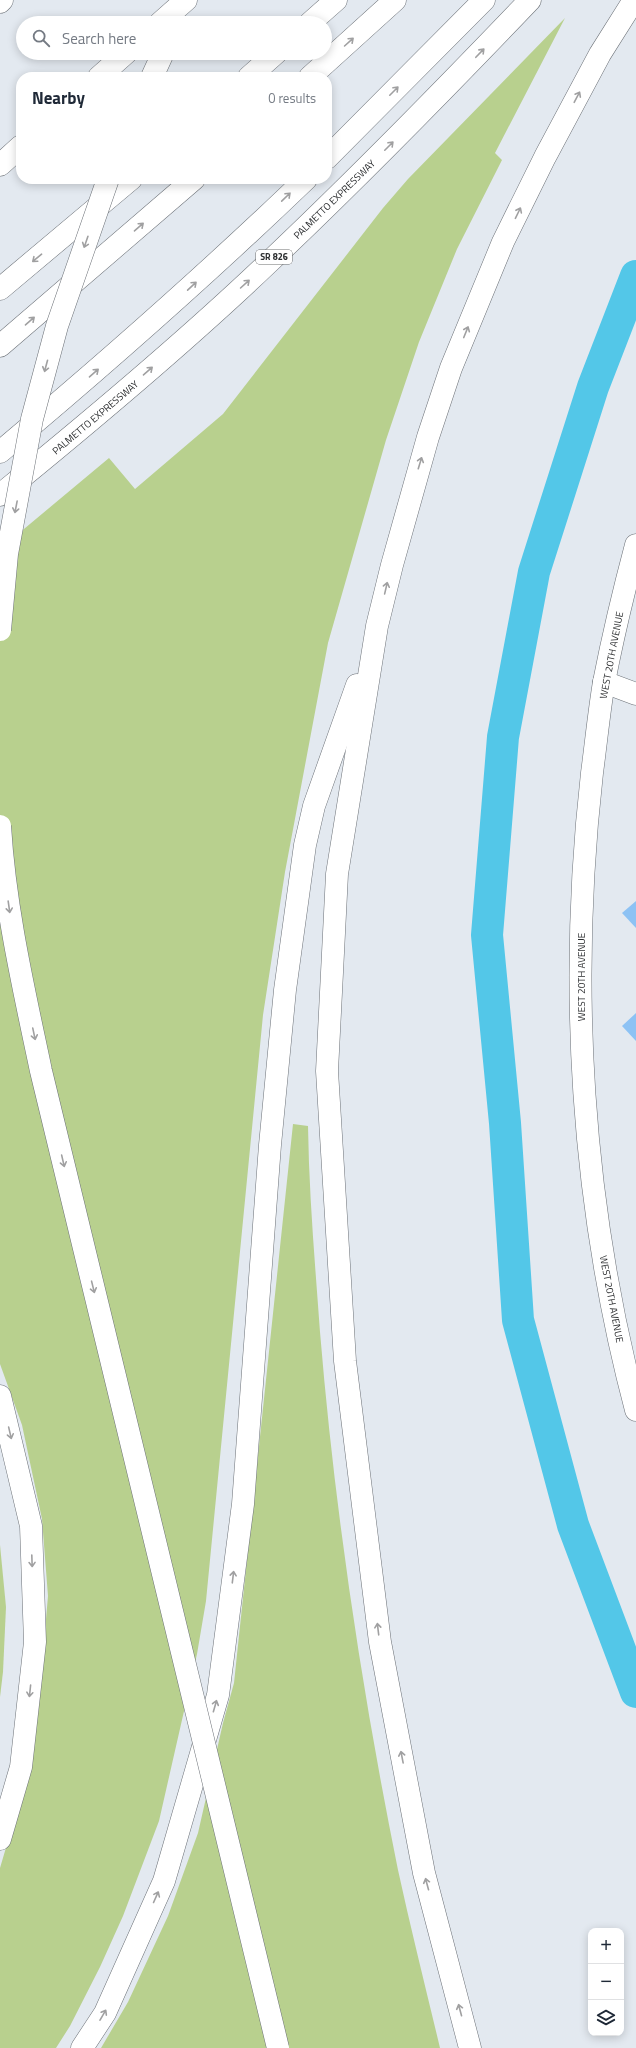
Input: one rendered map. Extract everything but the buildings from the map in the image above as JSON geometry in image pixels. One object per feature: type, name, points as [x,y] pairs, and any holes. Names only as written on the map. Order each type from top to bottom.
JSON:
[{"type":"main road","points":[[168,16],[186,0]]},
{"type":"main road","points":[[182,16],[192,0]]},
{"type":"main road","points":[[318,16],[336,0]]},
{"type":"main road","points":[[332,57],[395,0]]},
{"type":"main road","points":[[332,153],[484,0]]},
{"type":"main road","name":"PALMETTO EXPRESSWAY","points":[[0,495],[131,386],[266,264],[429,106],[530,0]]},
{"type":"main road","points":[[82,2048],[105,2013],[164,1881],[218,1695],[243,1504],[270,1145],[285,990],[305,845],[314,806],[377,626],[409,502],[451,368],[503,242],[545,157],[600,54],[634,0]]},
{"type":"main road","points":[[105,72],[118,60]]},
{"type":"main road","points":[[154,72],[160,60]]},
{"type":"main road","points":[[255,72],[268,60]]},
{"type":"main road","points":[[316,72],[329,60]]},
{"type":"main road","points":[[0,165],[16,151]]},
{"type":"main road","points":[[0,630],[7,554],[32,419],[57,326],[106,184]]},
{"type":"main road","points":[[0,289],[125,184]]},
{"type":"main road","points":[[0,346],[188,184]]},
{"type":"main road","points":[[0,452],[72,392],[179,298],[301,184]]},
{"type":"main road","name":"WEST 20TH AVENUE","points":[[636,545],[604,682],[584,858],[581,937],[581,1018],[589,1145],[602,1249],[616,1325],[636,1410]]},
{"type":"main road","points":[[377,626],[337,874],[327,1071],[344,1361],[380,1642],[424,1873],[470,2048]]},
{"type":"main road","points":[[604,682],[636,694]]},
{"type":"main road","points":[[0,826],[10,915],[41,1071],[278,2048]]},
{"type":"main road","points":[[0,1396],[31,1526],[35,1642],[21,1767],[0,1839]]},
{"type":"green space","points":[[565,18],[495,153],[502,160],[457,249],[419,342],[386,440],[328,643],[285,872],[263,1015],[206,1601],[197,1654],[159,1821],[123,1916],[100,1967],[70,2026],[56,2048],[0,2048],[0,1868],[25,1783],[38,1711],[48,1596],[42,1519],[22,1425],[0,1364],[0,549],[109,458],[135,489],[223,414],[383,208],[408,179]]},
{"type":"green space","points":[[293,1124],[308,1126],[312,1229],[326,1400],[333,1467],[361,1669],[398,1870],[440,2048],[101,2048],[128,2002],[168,1916],[198,1833],[223,1723],[234,1683]]},
{"type":"green space","points":[[0,1545],[6,1607],[3,1672],[0,1697]]},
{"type":"waterway","points":[[636,276],[593,387],[534,572],[503,737],[487,935],[505,1123],[518,1320],[573,1525],[636,1692]]}]
